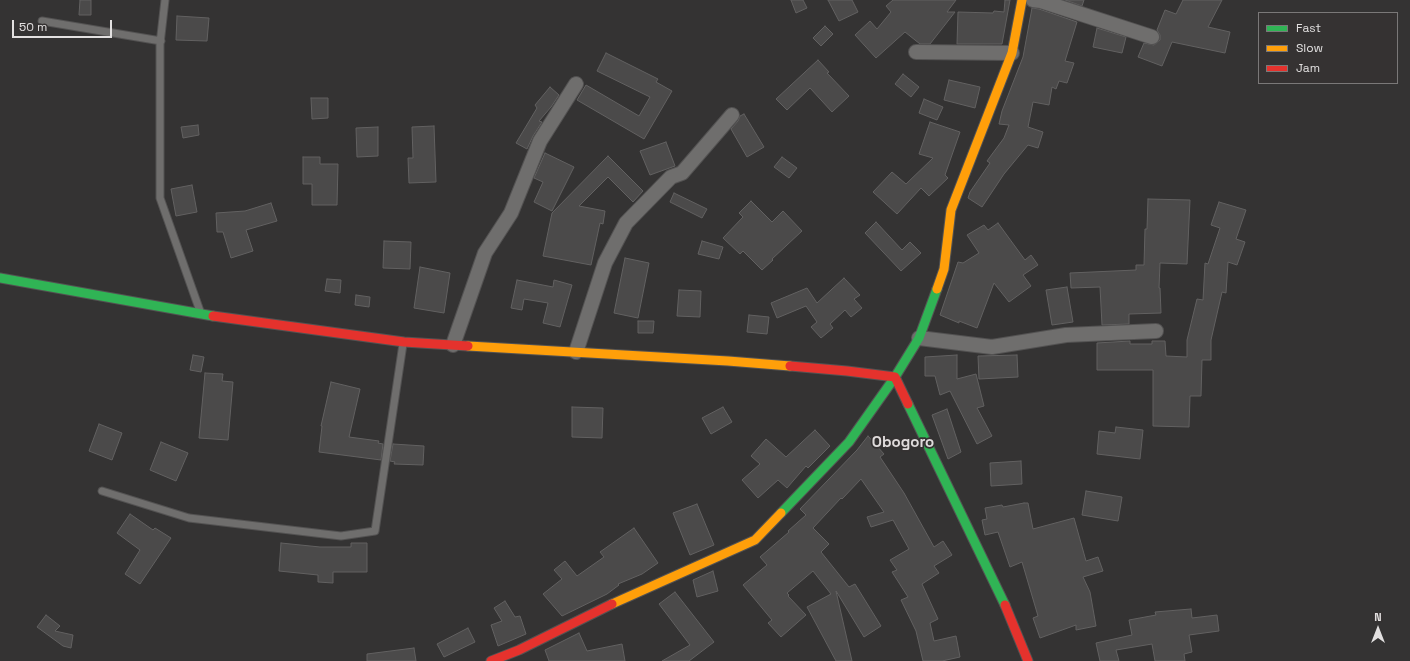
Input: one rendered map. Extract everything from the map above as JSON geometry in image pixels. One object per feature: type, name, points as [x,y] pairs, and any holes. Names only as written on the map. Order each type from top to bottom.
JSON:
[{"type":"street","points":[[491,661],[519,650],[614,603],[755,540],[850,442],[895,377],[918,338],[944,269],[951,210],[1012,54],[1022,0]]},
{"type":"street","points":[[1033,0],[1041,1],[1152,37]]},
{"type":"street","points":[[916,52],[1012,54]]},
{"type":"street","points":[[453,345],[484,253],[511,213],[540,141],[576,84]]},
{"type":"street","points":[[576,352],[605,263],[626,224],[671,177],[682,173],[732,115]]},
{"type":"street","points":[[0,278],[200,314],[404,342],[728,361],[848,371],[895,377]]},
{"type":"street","points":[[918,338],[992,347],[1066,335],[1156,331]]},
{"type":"street","points":[[895,377],[1005,606],[1028,661]]},
{"type":"lane","points":[[166,0],[161,41],[160,198],[200,314]]},
{"type":"lane","points":[[42,21],[161,41]]},
{"type":"lane","points":[[102,491],[189,518],[341,536],[375,531],[404,342]]},
{"type":"building","points":[[80,0],[91,0],[91,15],[79,15]]},
{"type":"building","points":[[791,0],[803,0],[807,8],[796,13]]},
{"type":"building","points":[[828,0],[852,0],[858,12],[839,21]]},
{"type":"building","points":[[893,0],[956,0],[947,12],[955,12],[930,44],[920,44],[905,32],[876,58],[855,35],[870,21],[877,29],[891,12],[886,6]]},
{"type":"building","points":[[1005,0],[1010,0],[1002,44],[957,44],[958,12],[1004,12]]},
{"type":"building","points":[[1065,0],[1084,0],[1082,6]]},
{"type":"building","points":[[1183,0],[1222,0],[1208,27],[1230,32],[1225,53],[1172,42],[1162,66],[1138,57],[1144,43],[1154,45],[1160,40],[1160,35],[1157,30],[1165,10],[1176,14]]},
{"type":"building","points":[[1032,8],[1077,22],[1065,61],[1074,63],[1067,83],[1059,81],[1056,89],[1052,87],[1049,105],[1033,102],[1028,127],[1043,132],[1038,148],[1028,145],[1004,174],[982,207],[968,198],[970,192],[990,163],[987,161],[1004,138],[1009,125],[999,124],[1002,111],[1023,57]]},
{"type":"building","points":[[177,16],[209,18],[207,41],[176,40]]},
{"type":"building","points":[[825,26],[833,34],[821,46],[813,38]]},
{"type":"building","points":[[1097,28],[1126,37],[1122,53],[1093,47]]},
{"type":"building","points":[[606,53],[658,79],[656,82],[672,91],[644,139],[577,100],[586,85],[639,116],[650,97],[597,71]]},
{"type":"building","points":[[818,60],[829,72],[827,73],[849,96],[832,112],[810,88],[787,110],[776,99]]},
{"type":"building","points":[[903,74],[919,87],[911,97],[895,84]]},
{"type":"building","points":[[949,80],[980,87],[975,108],[944,100]]},
{"type":"building","points":[[550,87],[559,95],[539,121],[542,122],[527,149],[516,143],[537,108],[535,105]]},
{"type":"building","points":[[311,98],[328,98],[328,118],[312,119]]},
{"type":"building","points":[[924,99],[943,107],[937,120],[919,113]]},
{"type":"building","points":[[744,114],[764,147],[747,157],[731,129],[738,121],[740,116]]},
{"type":"building","points":[[930,122],[960,132],[945,175],[948,178],[929,196],[921,188],[897,214],[873,192],[892,172],[906,184],[933,158],[919,154]]},
{"type":"building","points":[[198,125],[199,135],[183,138],[181,127]]},
{"type":"building","points":[[434,126],[436,182],[409,183],[408,158],[413,158],[412,127]]},
{"type":"building","points":[[378,127],[378,156],[357,157],[356,128]]},
{"type":"building","points":[[666,142],[675,166],[650,175],[640,151]]},
{"type":"building","points":[[545,153],[574,167],[552,211],[534,202],[543,182],[534,178]]},
{"type":"building","points":[[608,156],[643,191],[633,202],[608,177],[579,206],[605,211],[603,224],[600,223],[591,265],[543,256],[552,213]]},
{"type":"building","points":[[303,157],[320,157],[320,164],[338,164],[337,205],[312,205],[312,184],[303,184]]},
{"type":"building","points":[[782,157],[797,168],[789,178],[774,167]]},
{"type":"building","points":[[192,185],[197,212],[176,216],[171,189]]},
{"type":"building","points":[[674,193],[707,209],[702,218],[670,202]]},
{"type":"building","points":[[1148,199],[1190,200],[1187,264],[1160,263],[1159,288],[1161,313],[1129,314],[1129,324],[1102,325],[1100,287],[1071,288],[1070,273],[1136,270],[1136,265],[1144,265]]},
{"type":"building","points":[[751,201],[772,222],[783,211],[802,231],[762,270],[743,251],[740,254],[723,238],[743,217],[739,213]]},
{"type":"building","points":[[1219,202],[1246,210],[1236,239],[1245,242],[1237,265],[1228,262],[1226,293],[1222,292],[1211,340],[1211,360],[1202,360],[1201,396],[1190,396],[1189,427],[1153,426],[1153,370],[1097,370],[1097,343],[1130,341],[1130,344],[1152,344],[1152,341],[1165,341],[1166,356],[1187,357],[1187,340],[1197,299],[1203,300],[1205,263],[1208,264],[1220,228],[1211,225]]},
{"type":"building","points":[[271,203],[277,221],[246,230],[253,251],[231,258],[223,232],[217,232],[216,213],[245,211]]},
{"type":"building","points":[[876,222],[902,250],[910,242],[921,253],[901,271],[865,233]]},
{"type":"building","points":[[998,223],[1025,260],[1031,255],[1038,265],[1023,275],[1031,286],[1009,302],[994,283],[977,328],[959,321],[959,323],[940,315],[958,262],[963,263],[979,253],[967,235],[984,225],[988,230]]},
{"type":"building","points":[[384,241],[411,242],[410,269],[383,268]]},
{"type":"building","points":[[702,241],[723,247],[719,259],[698,254]]},
{"type":"building","points":[[625,258],[649,263],[638,318],[614,313]]},
{"type":"building","points":[[420,267],[450,273],[444,313],[414,308]]},
{"type":"building","points":[[844,278],[860,295],[854,299],[862,308],[851,317],[845,310],[830,324],[833,328],[821,338],[811,327],[817,322],[806,306],[777,318],[771,303],[807,288],[817,303]]},
{"type":"building","points":[[327,279],[341,280],[340,293],[325,291]]},
{"type":"building","points":[[517,280],[553,287],[554,280],[572,285],[560,327],[543,323],[548,303],[524,299],[522,310],[511,308]]},
{"type":"building","points":[[1067,287],[1073,322],[1052,325],[1046,290]]},
{"type":"building","points":[[679,290],[701,291],[700,317],[677,316]]},
{"type":"building","points":[[356,295],[370,297],[369,307],[355,305]]},
{"type":"building","points":[[749,315],[769,317],[767,334],[747,332]]},
{"type":"building","points":[[638,321],[654,321],[653,333],[638,333]]},
{"type":"building","points":[[193,355],[204,357],[201,372],[190,370]]},
{"type":"building","points":[[957,355],[957,379],[976,374],[984,406],[977,408],[992,436],[977,444],[950,391],[940,395],[935,376],[925,376],[925,357]]},
{"type":"building","points":[[1017,355],[1018,377],[979,379],[978,356]]},
{"type":"building","points":[[205,373],[223,374],[222,381],[233,382],[228,440],[199,438]]},
{"type":"building","points":[[331,382],[360,389],[349,437],[379,441],[378,443],[383,444],[381,460],[319,452],[321,426]]},
{"type":"building","points":[[572,407],[603,408],[602,438],[572,437]]},
{"type":"building","points":[[723,407],[732,422],[711,434],[702,418]]},
{"type":"building","points":[[947,409],[961,452],[948,459],[932,415]]},
{"type":"building","points":[[99,424],[122,433],[112,460],[89,451]]},
{"type":"building","points":[[1116,427],[1143,430],[1140,459],[1097,454],[1099,431],[1115,433]]},
{"type":"building","points":[[815,430],[830,446],[808,468],[806,466],[787,488],[778,480],[758,498],[742,480],[760,464],[751,456],[766,439],[786,457]]},
{"type":"building","points":[[868,436],[884,454],[880,457],[904,493],[934,547],[943,541],[952,555],[934,566],[939,573],[922,584],[938,619],[930,623],[934,641],[956,636],[960,657],[942,661],[923,661],[916,631],[901,600],[908,597],[892,572],[897,570],[890,560],[909,549],[893,520],[871,527],[867,517],[884,512],[861,479],[813,528],[829,544],[821,552],[849,587],[855,584],[881,626],[864,637],[836,591],[852,661],[836,661],[807,607],[831,594],[813,571],[787,593],[789,595],[788,596],[806,615],[781,637],[768,623],[772,620],[743,585],[767,565],[760,557],[806,515],[800,509],[857,450]]},
{"type":"building","points":[[161,442],[188,453],[176,481],[150,470]]},
{"type":"building","points":[[393,444],[424,446],[423,465],[394,464],[395,462],[390,461]]},
{"type":"building","points":[[1021,461],[1022,484],[991,486],[990,463]]},
{"type":"building","points":[[1086,491],[1122,497],[1118,521],[1082,515]]},
{"type":"building","points":[[1028,503],[1033,529],[1074,518],[1086,561],[1098,557],[1103,571],[1083,577],[1090,592],[1096,626],[1076,630],[1076,625],[1040,638],[1033,618],[1038,616],[1022,562],[1010,567],[998,532],[985,535],[982,520],[987,519],[985,508],[1002,505],[1003,507]]},
{"type":"building","points":[[697,504],[714,545],[690,555],[673,513]]},
{"type":"building","points":[[130,514],[153,530],[155,528],[171,538],[140,584],[125,574],[140,550],[117,533]]},
{"type":"building","points":[[634,528],[658,563],[642,574],[618,584],[619,585],[607,594],[562,616],[543,594],[562,579],[554,570],[565,561],[577,576],[604,557],[600,552]]},
{"type":"building","points":[[281,543],[320,547],[351,547],[351,543],[367,543],[367,572],[333,572],[333,583],[318,582],[318,575],[279,571]]},
{"type":"building","points":[[713,571],[718,591],[697,597],[693,580]]},
{"type":"building","points":[[675,592],[714,642],[689,661],[662,661],[690,645],[659,604]]},
{"type":"building","points":[[505,601],[515,617],[520,616],[526,634],[498,646],[491,625],[502,621],[494,608]]},
{"type":"building","points":[[1191,609],[1192,618],[1217,615],[1219,631],[1189,635],[1192,652],[1184,654],[1185,661],[1155,661],[1152,644],[1116,650],[1119,661],[1100,661],[1096,643],[1132,635],[1129,620],[1156,615],[1155,612]]},
{"type":"building","points":[[46,615],[60,626],[55,631],[73,635],[71,648],[63,646],[37,627]]},
{"type":"building","points":[[468,628],[475,642],[444,657],[437,644]]},
{"type":"building","points":[[579,633],[587,651],[622,644],[625,661],[549,661],[545,650]]},
{"type":"building","points":[[414,648],[416,661],[367,661],[367,654]]},
{"type":"traffic: fast","points":[[0,278],[213,316]]},
{"type":"traffic: fast","points":[[781,513],[849,442],[895,377],[919,338],[937,289]]},
{"type":"traffic: fast","points":[[908,404],[1005,605]]},
{"type":"traffic: slow","points":[[937,289],[944,269],[951,210],[1012,53],[1022,0]]},
{"type":"traffic: slow","points":[[468,346],[790,366]]},
{"type":"traffic: slow","points":[[612,604],[755,540],[781,513]]},
{"type":"traffic: jam","points":[[213,316],[404,342],[468,346]]},
{"type":"traffic: jam","points":[[790,366],[895,377],[908,404]]},
{"type":"traffic: jam","points":[[491,661],[519,650],[612,604]]},
{"type":"traffic: jam","points":[[1005,605],[1028,661]]},
{"type":"district","name":"Obogoro","points":[[903,443]]}]
